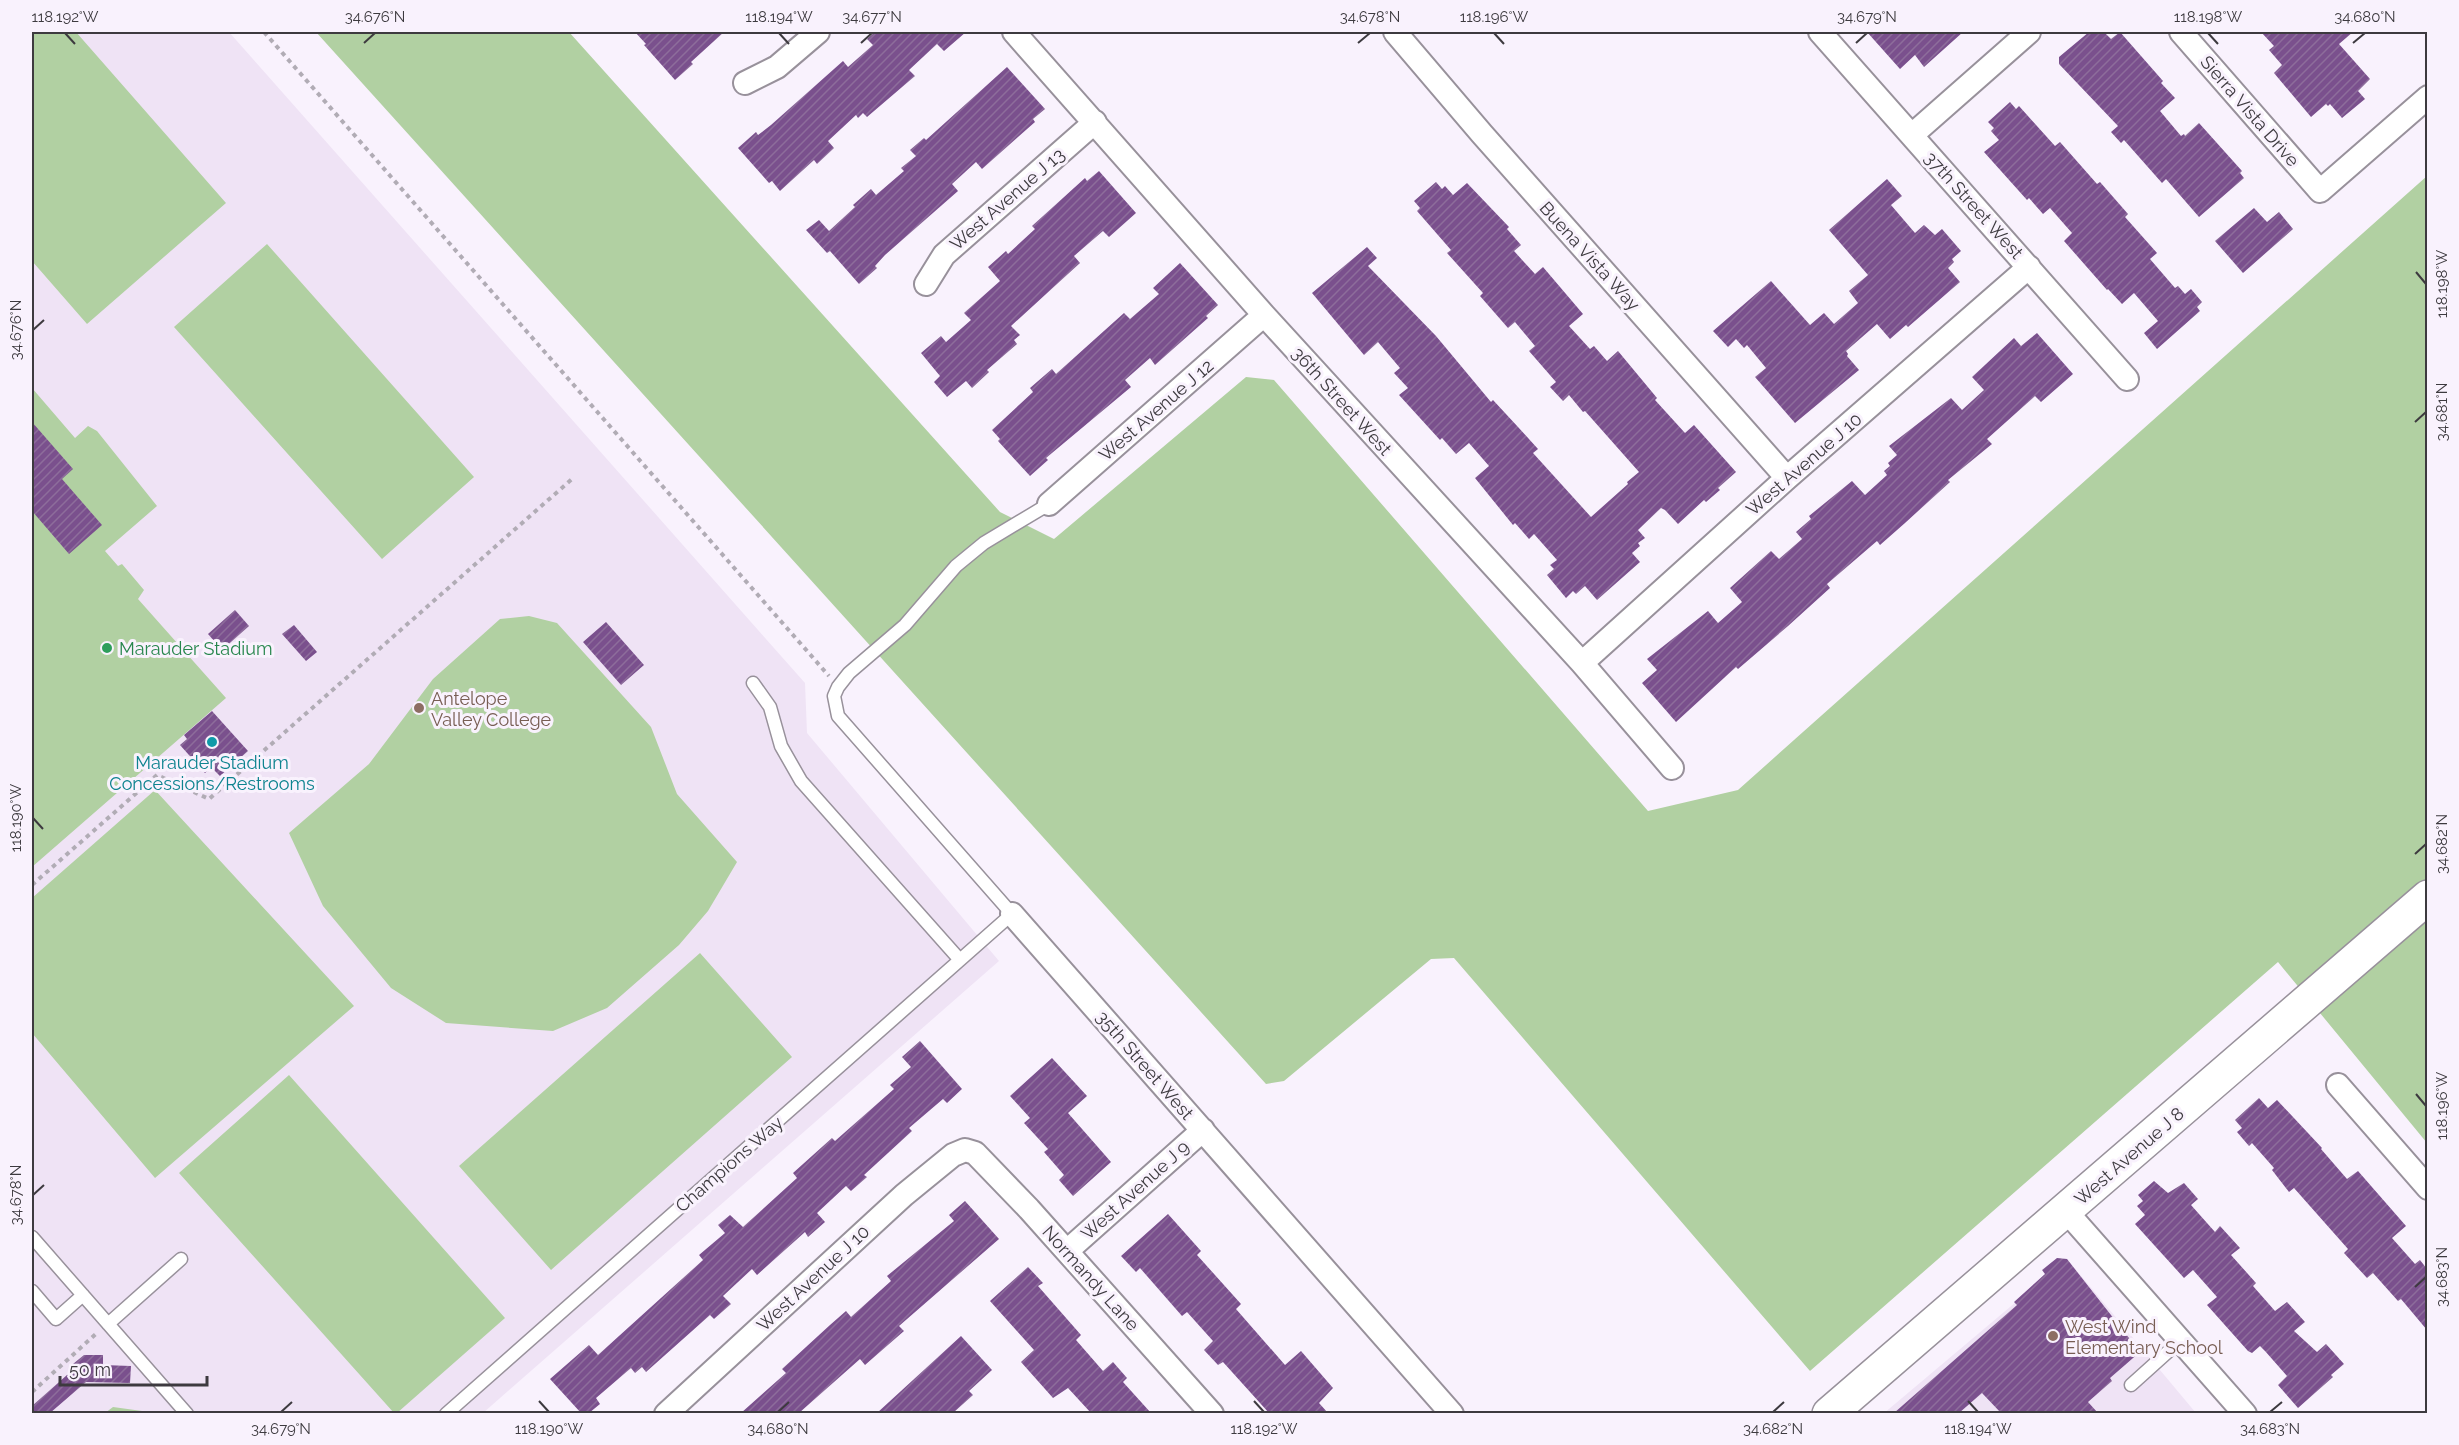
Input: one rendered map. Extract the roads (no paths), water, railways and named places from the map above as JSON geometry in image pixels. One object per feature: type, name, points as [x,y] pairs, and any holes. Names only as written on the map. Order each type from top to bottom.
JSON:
[{"type":"street","points":[[745,83],[777,67],[818,32]]},
{"type":"street","name":"36th Street West","points":[[1014,32],[1264,315],[1582,663],[1672,768]]},
{"type":"street","name":"Buena Vista Way","points":[[1395,32],[1482,134],[1787,478]]},
{"type":"street","name":"37th Street West","points":[[1820,32],[2127,379]]},
{"type":"street","points":[[1912,135],[2029,32]]},
{"type":"street","name":"Sierra Vista Drive","points":[[2181,32],[2320,191],[2427,97]]},
{"type":"street","name":"West Avenue J 13","points":[[926,284],[944,255],[1095,122]]},
{"type":"street","name":"West Avenue J 10","points":[[1582,663],[1787,478],[2029,267]]},
{"type":"street","name":"West Avenue J 12","points":[[1049,504],[1264,315]]},
{"type":"street","name":"West Avenue J 8","points":[[1829,1413],[2066,1211],[2427,897]]},
{"type":"street","name":"35th Street West","points":[[1012,914],[1452,1413]]},
{"type":"street","points":[[2337,1085],[2427,1188]]},
{"type":"street","name":"West Avenue J 9","points":[[1067,1251],[1203,1130]]},
{"type":"street","name":"West Avenue J 10","points":[[666,1413],[904,1195],[953,1155],[965,1150]]},
{"type":"street","name":"Normandy Lane","points":[[965,1150],[975,1153],[1067,1251],[1212,1413]]},
{"type":"street","points":[[2066,1211],[2245,1413]]},
{"type":"lane","name":"35th Street West","points":[[1012,914],[838,716],[834,696],[837,687],[849,673],[905,625],[957,566],[984,543],[1049,504]]},
{"type":"lane","points":[[753,683],[770,707],[781,746],[801,781],[960,960]]},
{"type":"lane","name":"Champions Way","points":[[446,1413],[1012,914]]},
{"type":"lane","points":[[32,1237],[187,1413]]},
{"type":"lane","points":[[108,1324],[181,1259]]},
{"type":"lane","points":[[32,1291],[56,1319],[83,1295]]},
{"type":"lane","points":[[2131,1386],[2181,1340]]},
{"type":"place","name":"Marauder Stadium","points":[[107,648]]},
{"type":"place","name":"Antelope Valley College","points":[[419,708]]},
{"type":"place","name":"Marauder Stadium Concessions/Restrooms","points":[[212,742]]},
{"type":"place","name":"West Wind Elementary School","points":[[2053,1336]]}]
